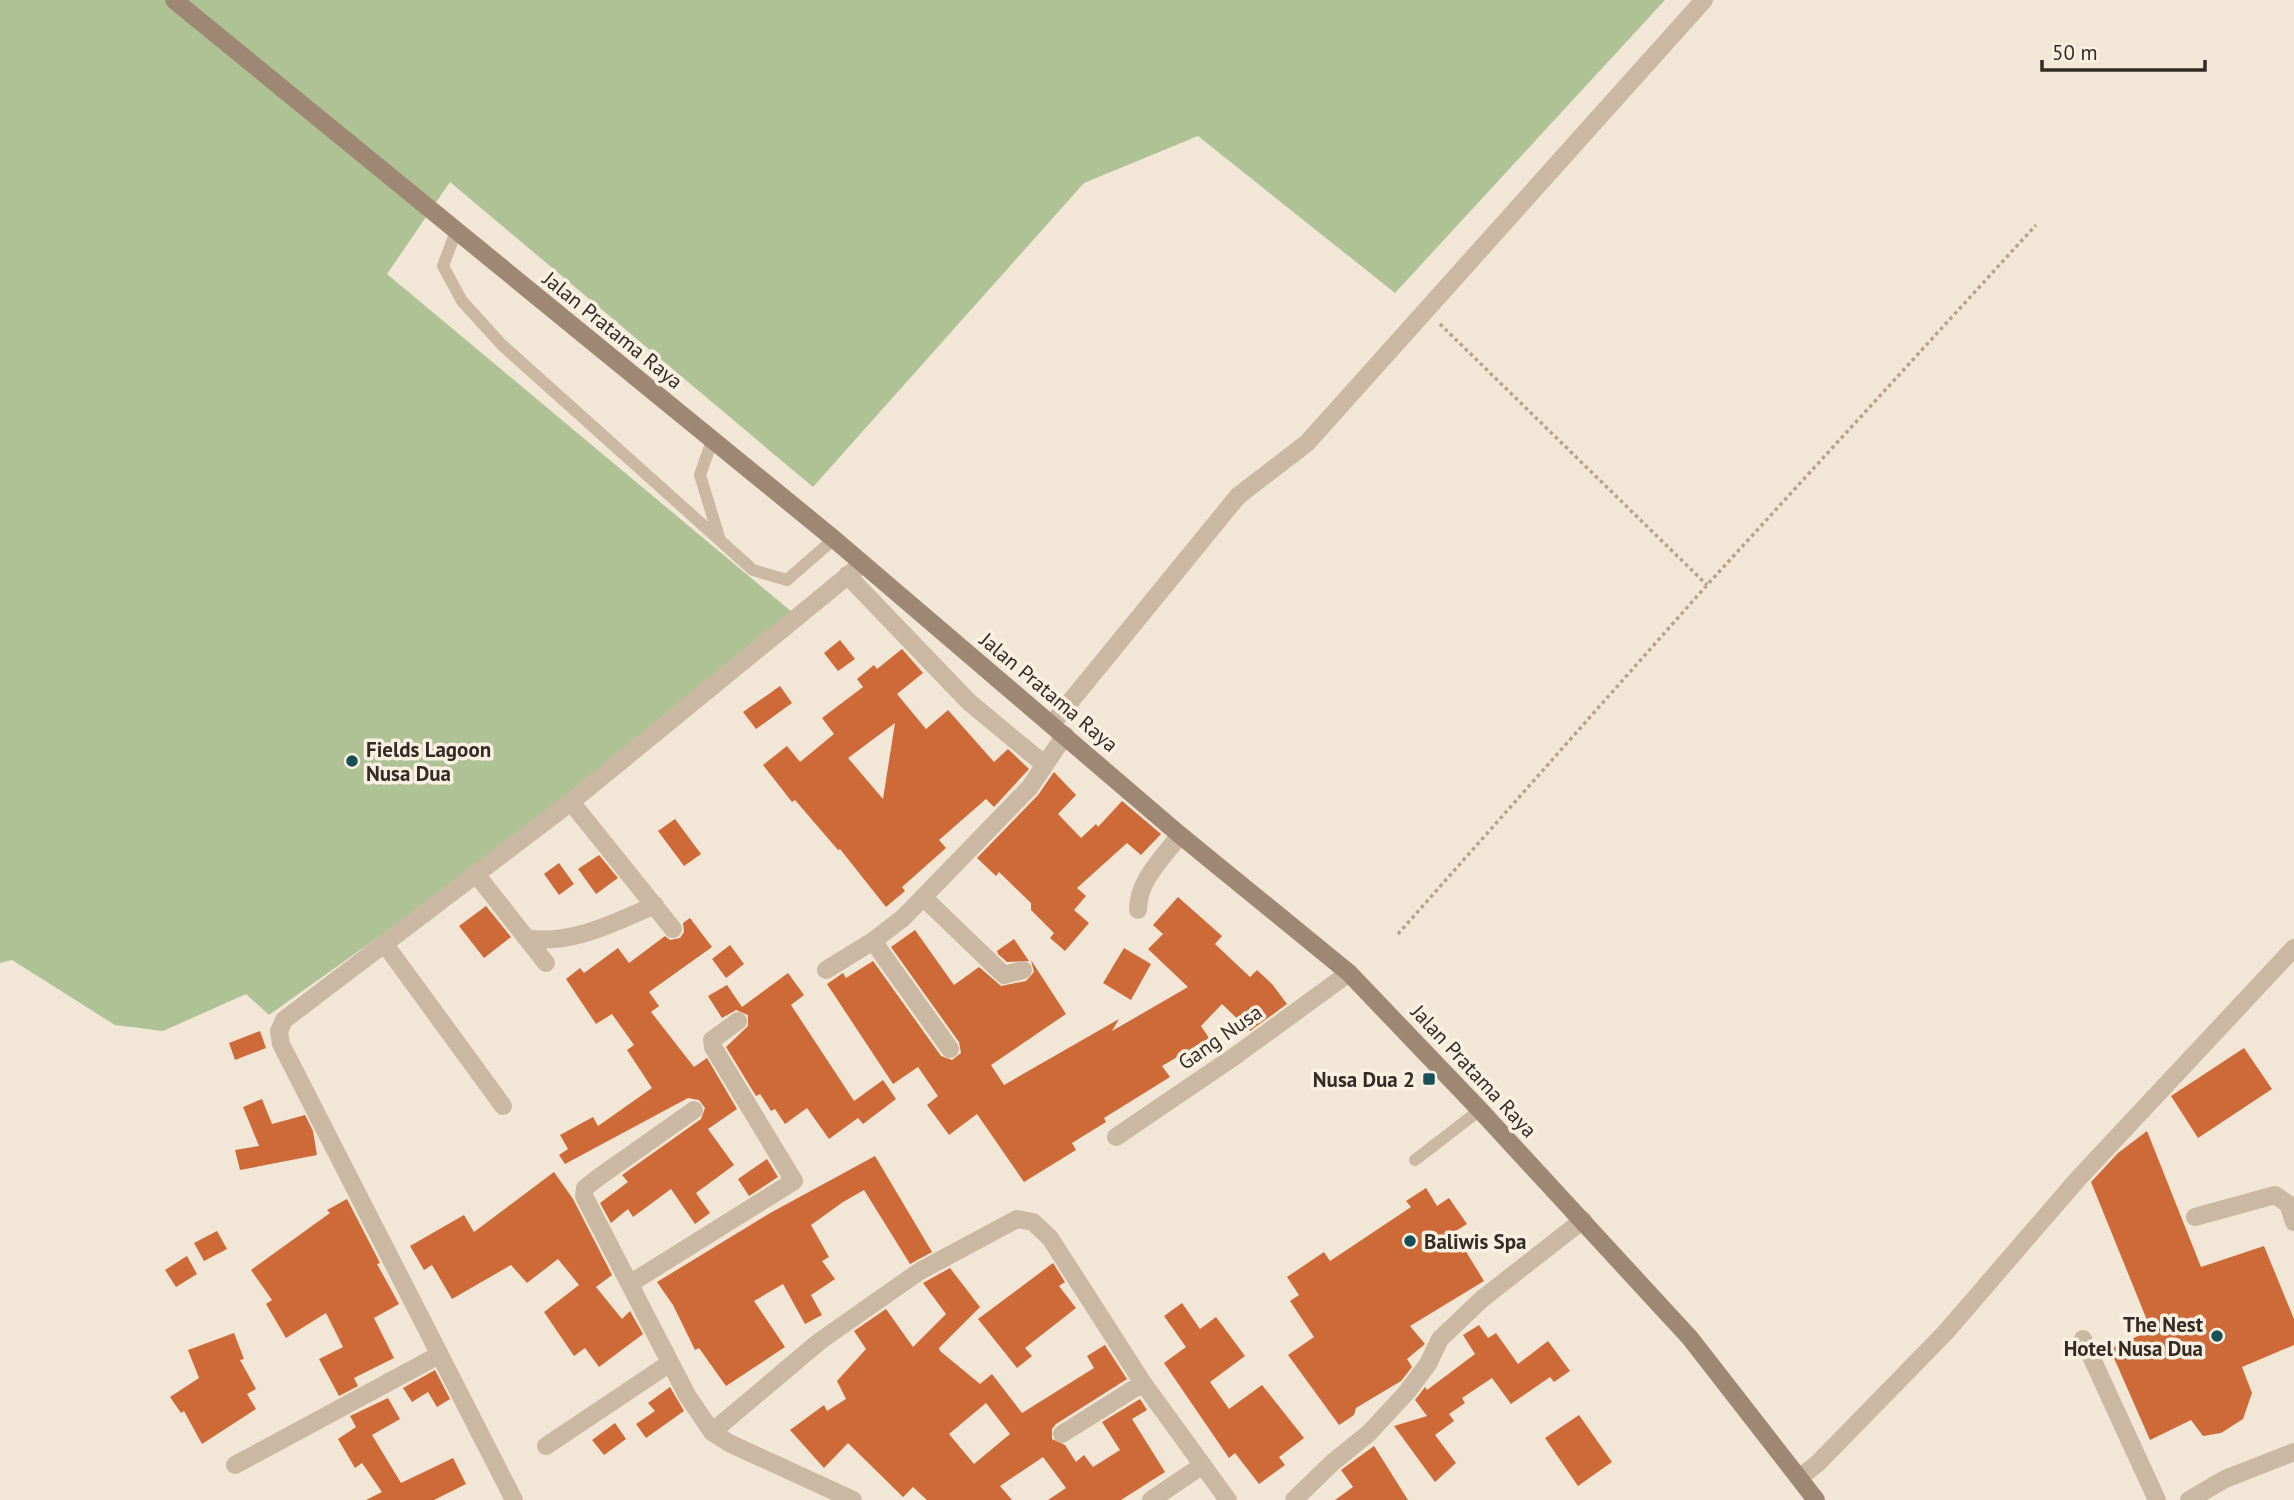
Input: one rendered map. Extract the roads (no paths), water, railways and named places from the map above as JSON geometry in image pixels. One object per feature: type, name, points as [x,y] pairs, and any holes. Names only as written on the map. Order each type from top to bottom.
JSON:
[{"type":"main road","name":"Jalan Pratama Raya","points":[[174,0],[834,539],[1180,835],[1349,972],[1583,1220],[1690,1338],[1816,1500]]},
{"type":"street","points":[[826,970],[873,941],[923,897],[1030,787],[1045,765],[1059,729],[1238,496],[1307,443],[1704,0]]},
{"type":"street","points":[[514,1500],[281,1044],[279,1031],[284,1020],[571,802],[862,564]]},
{"type":"street","points":[[847,575],[969,702],[1045,765]]},
{"type":"street","points":[[571,802],[673,929]]},
{"type":"street","points":[[1138,910],[1138,893],[1145,880],[1180,835]]},
{"type":"street","points":[[476,874],[545,963]]},
{"type":"street","points":[[923,897],[1004,975],[1023,970]]},
{"type":"street","points":[[526,938],[543,941],[570,936],[616,922],[655,905]]},
{"type":"street","points":[[873,941],[950,1049]]},
{"type":"street","points":[[384,943],[503,1106]]},
{"type":"street","points":[[1799,1478],[1818,1463],[1945,1333],[2077,1180],[2294,948]]},
{"type":"street","name":"Gang Nusa","points":[[1116,1137],[1235,1056],[1349,972]]},
{"type":"street","points":[[631,1283],[794,1181],[713,1047],[712,1040],[738,1021]]},
{"type":"street","points":[[694,1110],[584,1190],[584,1196],[670,1363],[712,1432],[729,1443],[853,1500]]},
{"type":"street","points":[[2195,1217],[2275,1195],[2288,1204],[2294,1222]]},
{"type":"street","points":[[712,1432],[820,1342],[919,1271],[1017,1219],[1033,1222],[1050,1238],[1143,1383],[1228,1500]]},
{"type":"street","points":[[1294,1500],[1332,1462],[1369,1433],[1428,1364],[1440,1339],[1451,1328],[1482,1299],[1583,1220]]},
{"type":"street","points":[[2083,1339],[2157,1500]]},
{"type":"street","points":[[235,1465],[439,1355]]},
{"type":"street","points":[[546,1446],[670,1363]]},
{"type":"street","points":[[1062,1434],[1143,1383]]},
{"type":"street","points":[[2189,1500],[2225,1479],[2294,1452]]},
{"type":"street","points":[[1151,1500],[1203,1465]]},
{"type":"lane","points":[[456,232],[443,266],[462,301],[502,345],[753,570],[787,580],[834,539]]},
{"type":"lane","points":[[712,441],[700,475],[720,540]]},
{"type":"lane","points":[[1415,1160],[1480,1110]]},
{"type":"place","name":"Fields Lagoon Nusa Dua","points":[[352,761]]},
{"type":"place","name":"Nusa Dua 2","points":[[1429,1079]]},
{"type":"place","name":"Baliwis Spa","points":[[1410,1241]]},
{"type":"place","name":"The Nest Hotel Nusa Dua","points":[[2217,1336]]}]
